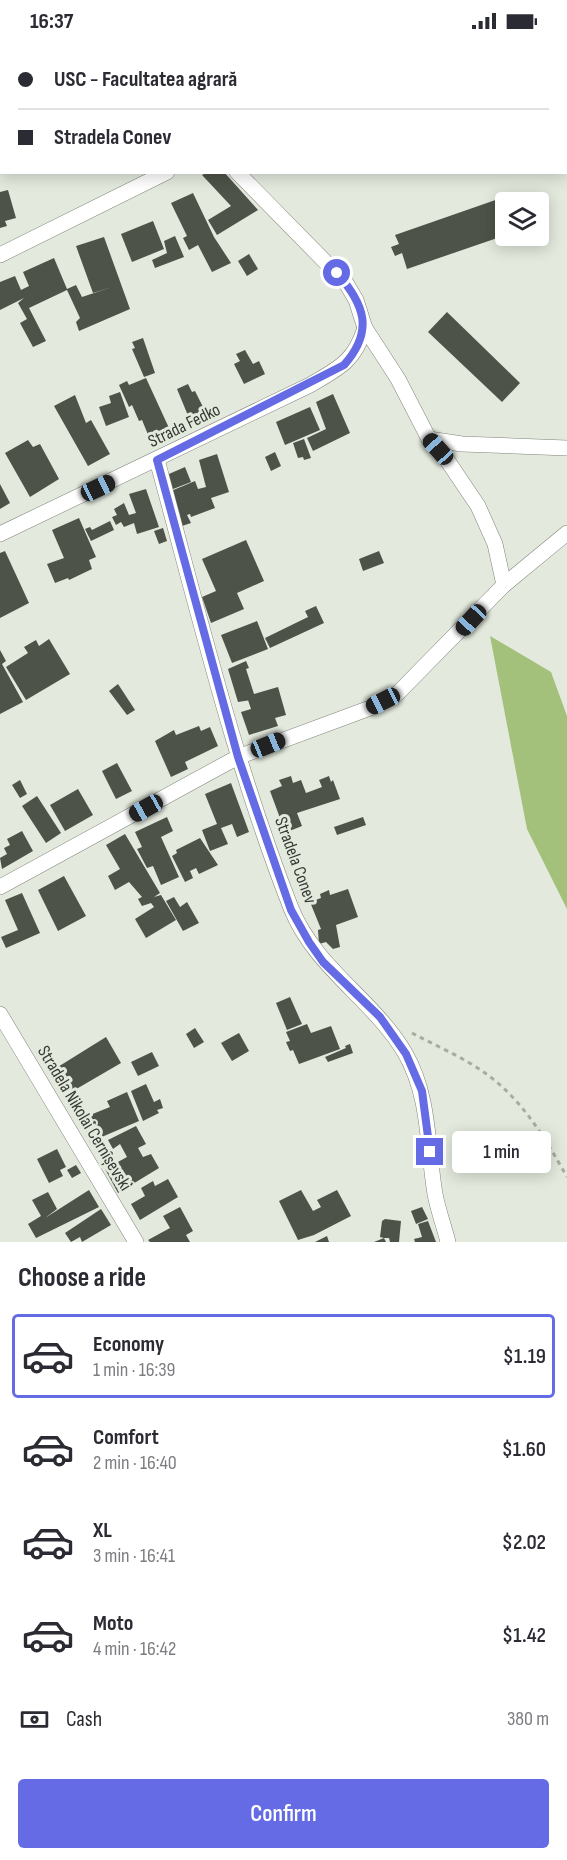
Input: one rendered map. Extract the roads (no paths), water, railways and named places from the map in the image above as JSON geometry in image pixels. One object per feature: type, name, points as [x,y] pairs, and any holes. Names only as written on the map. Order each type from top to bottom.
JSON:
[{"type":"street","points":[[0,255],[163,174]]},
{"type":"street","points":[[239,174],[346,283],[356,300],[364,328],[398,379],[429,439],[447,460],[478,506],[495,543],[504,585]]},
{"type":"street","name":"Strada Fedko","points":[[0,534],[157,460],[344,365],[358,350],[364,328]]},
{"type":"street","points":[[429,439],[462,444],[567,448]]},
{"type":"street","name":"Stradela Conev","points":[[157,460],[238,757],[291,910],[309,942],[333,974],[380,1017],[406,1054],[423,1101],[436,1195],[448,1242]]},
{"type":"street","points":[[0,887],[238,757],[370,708],[397,694],[504,585],[567,533]]},
{"type":"street","name":"Stradela Nikolai Cernîșevski","points":[[0,1014],[136,1242]]}]
